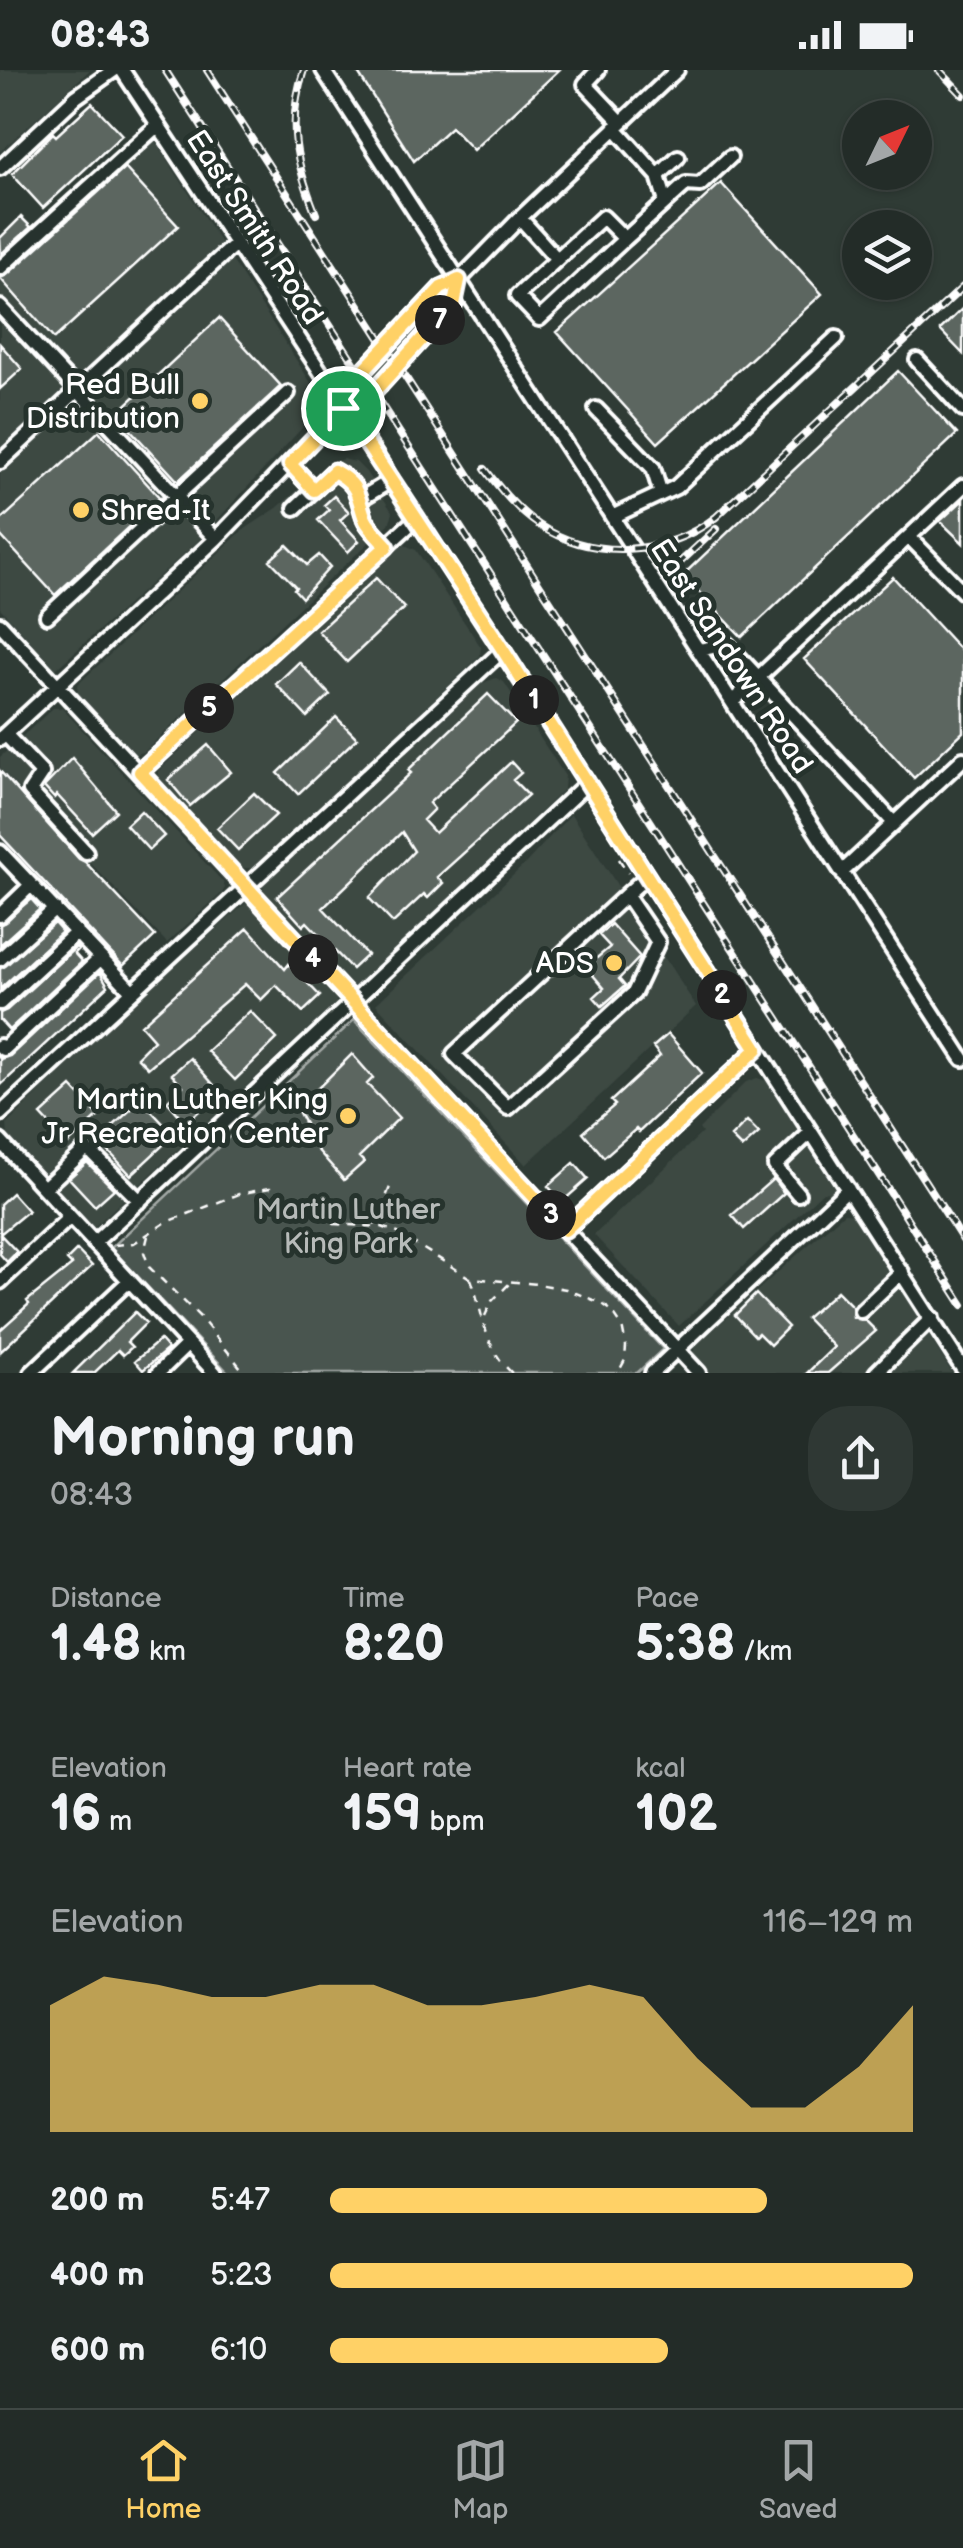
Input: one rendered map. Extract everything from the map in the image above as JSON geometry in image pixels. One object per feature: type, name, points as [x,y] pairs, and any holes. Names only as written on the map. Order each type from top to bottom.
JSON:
[{"type":"street","points":[[0,168],[76,97],[114,70]]},
{"type":"street","name":"East Smith Road","points":[[122,70],[417,518],[963,1369]]},
{"type":"street","name":"East Sandown Road","points":[[323,70],[963,1057]]},
{"type":"street","points":[[598,70],[585,84],[658,176],[666,202]]},
{"type":"street","points":[[86,852],[30,791],[42,773],[3,736],[290,464],[343,408],[348,387],[441,288],[459,280],[677,70]]},
{"type":"street","points":[[0,268],[158,125]]},
{"type":"street","points":[[658,176],[678,156]]},
{"type":"street","points":[[625,240],[603,216],[518,296],[539,319],[686,184],[700,185],[730,157]]},
{"type":"street","points":[[520,218],[556,258]]},
{"type":"street","points":[[0,462],[236,243]]},
{"type":"street","points":[[343,408],[360,407],[454,304],[459,280]]},
{"type":"street","points":[[0,307],[216,538]]},
{"type":"street","points":[[612,516],[676,487],[836,338]]},
{"type":"street","points":[[917,360],[963,410]]},
{"type":"street","points":[[47,616],[288,393]]},
{"type":"street","points":[[596,409],[653,468],[661,494]]},
{"type":"street","points":[[290,464],[314,490]]},
{"type":"street","points":[[295,508],[334,471],[362,498],[366,521],[387,546]]},
{"type":"street","points":[[362,498],[392,480]]},
{"type":"street","points":[[732,702],[963,486]]},
{"type":"street","points":[[140,772],[417,518]]},
{"type":"street","points":[[909,537],[963,592]]},
{"type":"street","points":[[0,624],[699,1373]]},
{"type":"street","points":[[699,650],[727,644],[894,823]]},
{"type":"street","points":[[0,1114],[502,650]]},
{"type":"street","points":[[842,872],[963,759]]},
{"type":"street","points":[[94,1243],[586,784]]},
{"type":"street","points":[[2,859],[132,991]]},
{"type":"street","points":[[626,894],[658,942],[634,993],[508,1108],[454,1054],[626,894],[646,876]]},
{"type":"street","points":[[0,915],[31,885]]},
{"type":"street","points":[[0,958],[55,909]]},
{"type":"street","points":[[0,1003],[76,932]]},
{"type":"street","points":[[0,1046],[3,1049],[101,958]]},
{"type":"street","points":[[949,1037],[963,1028]]},
{"type":"street","points":[[565,1230],[757,1049]]},
{"type":"street","points":[[798,1194],[775,1166],[812,1132]]},
{"type":"street","points":[[0,1141],[215,1373]]},
{"type":"street","points":[[44,1188],[84,1150],[92,1153],[140,1202]]},
{"type":"street","points":[[0,1165],[12,1154]]},
{"type":"street","points":[[652,1373],[848,1188]]},
{"type":"street","points":[[0,1282],[70,1216]]},
{"type":"street","points":[[861,1311],[902,1272]]},
{"type":"street","points":[[31,1373],[130,1281]]},
{"type":"street","points":[[876,1373],[932,1318]]},
{"type":"street","points":[[158,1373],[188,1344]]},
{"type":"path","points":[[619,860],[628,872]]},
{"type":"path","points":[[375,1226],[392,1182]]},
{"type":"path","points":[[115,1246],[134,1243],[165,1223],[260,1188],[279,1190],[334,1224],[375,1226],[398,1233],[470,1278],[566,1290],[601,1303],[612,1310],[622,1326],[625,1360],[618,1373]]},
{"type":"path","points":[[149,1234],[144,1252],[148,1267],[200,1316],[245,1373]]},
{"type":"path","points":[[470,1278],[493,1352],[512,1373]]},
{"type":"path","points":[[484,1319],[492,1301],[511,1282]]},
{"type":"shaded area","points":[[0,70],[90,70],[0,152]]},
{"type":"shaded area","points":[[147,128],[313,386],[319,403],[314,415],[196,543],[56,669],[0,608],[0,262]]},
{"type":"shaded area","points":[[343,459],[356,462],[366,472],[393,513],[389,524],[144,752],[135,754],[78,694],[77,685],[242,531],[277,508],[328,464]]},
{"type":"shaded area","points":[[399,546],[416,550],[481,647],[480,656],[253,868],[242,868],[158,779],[158,771]]},
{"type":"shaded area","points":[[496,678],[504,682],[565,776],[564,789],[359,986],[351,987],[264,896],[263,883],[480,684]]},
{"type":"shaded area","points":[[53,708],[62,708],[223,882],[222,893],[167,943],[0,769],[0,757]]},
{"type":"shaded area","points":[[571,814],[696,1006],[526,1165],[376,1004],[525,864]]},
{"type":"shaded area","points":[[247,902],[336,997],[336,1003],[93,1228],[8,1136],[7,1124],[107,1026]]},
{"type":"shaded area","points":[[757,1078],[767,1081],[834,1193],[823,1192],[679,1326],[594,1235],[702,1133],[699,1129],[746,1082]]},
{"type":"shaded area","points":[[844,1213],[854,1214],[952,1373],[710,1373],[693,1356],[694,1347]]},
{"type":"green space","name":"Martin Luther King Park","points":[[354,1020],[663,1349],[637,1373],[229,1373],[111,1248]]},
{"type":"building","points":[[356,70],[559,70],[473,150],[451,127],[414,161]]},
{"type":"building","points":[[92,103],[122,135],[43,208],[12,174],[53,133],[56,136]]},
{"type":"building","points":[[125,168],[178,226],[54,339],[0,278]]},
{"type":"building","points":[[721,183],[822,294],[658,443],[557,332]]},
{"type":"building","points":[[21,217],[31,227],[1,254],[0,238]]},
{"type":"building","points":[[963,308],[963,354],[940,330]]},
{"type":"building","name":"Red Bull Distribution","points":[[219,318],[281,386],[178,481],[116,414]]},
{"type":"building","points":[[0,344],[22,369],[0,389]]},
{"type":"building","points":[[898,371],[957,434],[742,637],[683,575]]},
{"type":"building","name":"Shred-It","points":[[99,431],[160,498],[55,595],[0,535],[0,521]]},
{"type":"building","points":[[334,496],[349,512],[340,520],[359,541],[348,552],[318,520],[329,510],[324,505]]},
{"type":"building","points":[[963,500],[963,543],[940,521]]},
{"type":"building","points":[[287,545],[307,565],[319,555],[330,567],[302,598],[270,560]]},
{"type":"building","points":[[893,577],[963,653],[963,732],[914,778],[804,659]]},
{"type":"building","points":[[376,578],[404,608],[347,662],[318,631]]},
{"type":"building","points":[[299,662],[330,695],[307,717],[276,684]]},
{"type":"building","points":[[488,694],[516,723],[429,803],[434,809],[423,820],[435,833],[511,762],[521,773],[513,780],[528,795],[437,877],[443,883],[428,898],[424,894],[393,923],[369,898],[414,851],[402,832],[323,908],[367,955],[352,969],[277,897],[411,773],[408,770]]},
{"type":"building","points":[[336,717],[357,738],[298,794],[278,773]]},
{"type":"building","points":[[208,745],[231,772],[190,806],[168,780]]},
{"type":"building","points":[[72,758],[116,811],[92,833],[57,795],[54,798],[44,787]]},
{"type":"building","points":[[0,771],[155,936],[123,966],[0,835]]},
{"type":"building","points":[[254,793],[276,815],[238,850],[217,828]]},
{"type":"building","points":[[141,811],[164,836],[149,850],[126,825]]},
{"type":"building","points":[[31,899],[40,909],[0,945],[0,925]]},
{"type":"building","points":[[54,923],[62,932],[0,989],[0,969]]},
{"type":"building","name":"ADS","points":[[611,924],[640,957],[619,979],[625,986],[602,1006],[594,997],[604,988],[586,967],[610,947],[599,935]]},
{"type":"building","points":[[248,928],[285,969],[289,964],[320,996],[303,1012],[276,985],[261,1000],[245,984],[148,1068],[137,1057],[154,1040],[141,1025]]},
{"type":"building","points":[[76,947],[74,953],[82,962],[9,1030],[0,1020],[0,1013]]},
{"type":"building","points":[[100,972],[108,986],[0,1086],[0,1059],[10,1056]]},
{"type":"building","points":[[250,1011],[277,1039],[235,1080],[207,1051]]},
{"type":"building","points":[[668,1034],[702,1073],[639,1132],[636,1129],[604,1157],[583,1132],[615,1105],[611,1101],[660,1056],[653,1047]]},
{"type":"building","name":"Martin Luther King Jr Recreation Center","points":[[352,1054],[373,1078],[367,1084],[399,1118],[359,1157],[364,1162],[344,1180],[299,1129],[305,1124],[297,1109]]},
{"type":"building","points":[[190,1058],[220,1092],[186,1123],[167,1101],[183,1086],[172,1074]]},
{"type":"building","points":[[72,1087],[99,1116],[68,1144],[41,1115]]},
{"type":"building","points":[[141,1100],[174,1135],[131,1175],[98,1140]]},
{"type":"building","points":[[747,1121],[759,1133],[742,1148],[731,1137]]},
{"type":"building","points":[[87,1162],[114,1189],[95,1206],[69,1178]]},
{"type":"building","points":[[574,1163],[588,1179],[562,1202],[548,1186]]},
{"type":"building","points":[[773,1179],[784,1193],[744,1229],[732,1215]]},
{"type":"building","points":[[12,1193],[28,1211],[0,1234],[0,1204]]},
{"type":"building","points":[[0,1234],[17,1252],[7,1262],[0,1254]]},
{"type":"building","points":[[77,1250],[92,1266],[0,1352],[0,1330],[29,1304],[27,1301],[72,1265],[67,1260]]},
{"type":"building","points":[[837,1291],[852,1306],[853,1317],[865,1320],[876,1331],[828,1373],[807,1373],[834,1347],[806,1318]]},
{"type":"building","points":[[756,1294],[788,1327],[770,1345],[735,1315]]},
{"type":"building","points":[[135,1312],[146,1323],[127,1342],[132,1347],[123,1355],[118,1350],[94,1373],[73,1373]]},
{"type":"building","points":[[160,1340],[168,1349],[143,1370],[135,1361]]},
{"type":"railway","points":[[165,70],[963,1305]]},
{"type":"railway","points":[[207,70],[963,1240]]},
{"type":"railway","points":[[304,70],[295,108],[296,143],[316,214]]},
{"type":"railway","points":[[939,70],[963,95]]},
{"type":"railway","points":[[485,469],[524,513],[560,536],[582,544],[629,549],[675,540],[716,517],[963,287]]},
{"type":"railway","points":[[676,566],[716,529]]},
{"type":"place","name":"Red Bull Distribution","points":[[200,401]]},
{"type":"place","name":"Shred-It","points":[[81,510]]},
{"type":"place","name":"ADS","points":[[614,963]]},
{"type":"place","name":"Martin Luther King Jr Recreation Center","points":[[348,1116]]},
{"type":"route","points":[[343,408],[360,407],[454,304],[459,280],[441,288],[348,387],[343,408],[290,464],[314,490],[334,471],[344,477],[362,498],[366,521],[387,546],[140,772],[565,1230],[757,1049],[494,636],[343,408]]}]
